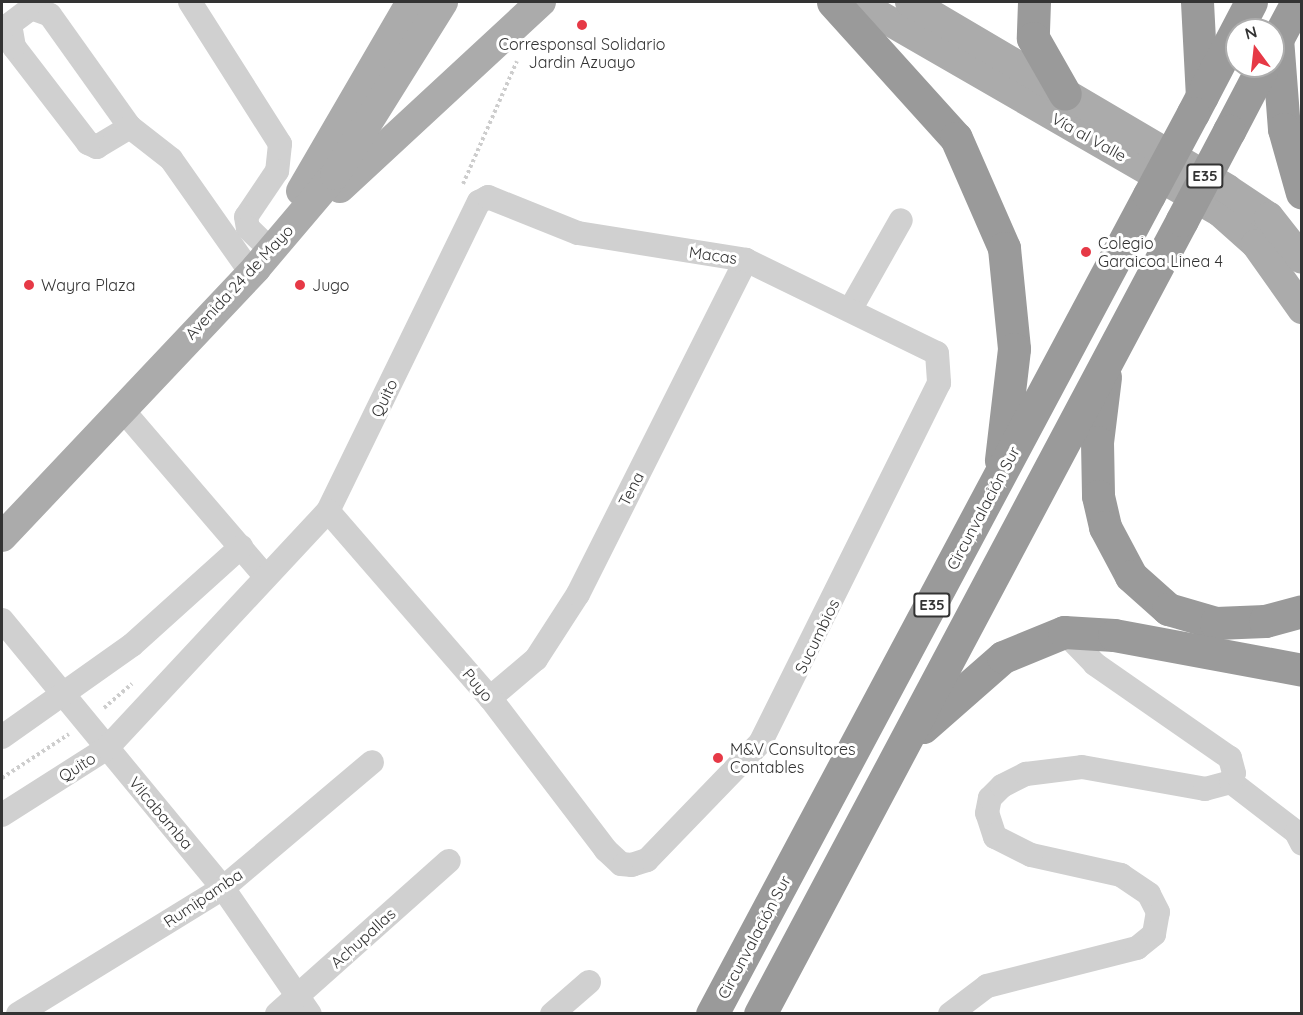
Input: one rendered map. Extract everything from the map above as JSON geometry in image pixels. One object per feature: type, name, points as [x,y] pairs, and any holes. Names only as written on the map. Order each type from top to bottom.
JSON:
[{"type":"highway","points":[[833,2],[956,138],[1005,248],[1014,349],[999,478]]},
{"type":"highway","points":[[1034,2],[1034,38],[1065,94]]},
{"type":"highway","points":[[1197,2],[1198,104]]},
{"type":"highway","name":"Circunvalación Sur","points":[[712,1014],[1251,2]]},
{"type":"highway","name":"E35","points":[[1285,24],[1297,2]]},
{"type":"highway","name":"E35","points":[[760,1014],[1256,78]]},
{"type":"highway","points":[[1276,78],[1284,129],[1302,194]]},
{"type":"highway","points":[[1107,357],[1096,442],[1098,496],[1105,527],[1131,576],[1168,609],[1216,624],[1265,621],[1302,611]]},
{"type":"highway","points":[[900,749],[1003,657],[1064,632],[1114,635],[1302,670]]},
{"type":"main road","points":[[258,263],[411,2]]},
{"type":"main road","name":"Avenida 24 de Mayo","points":[[2,537],[258,263],[335,175],[443,2]]},
{"type":"main road","points":[[258,263],[541,2]]},
{"type":"main road","name":"Vía al Valle","points":[[846,2],[872,11],[1220,211],[1256,244],[1302,309]]},
{"type":"main road","name":"Vía al Valle","points":[[910,2],[1269,217],[1302,259]]},
{"type":"street","points":[[190,2],[280,144],[277,171],[246,217],[258,263]]},
{"type":"street","points":[[130,127],[97,147],[88,143],[14,47],[6,23],[31,8],[50,15],[130,127],[171,159],[258,263]]},
{"type":"street","name":"Macas","points":[[479,202],[496,196],[578,233],[746,260],[937,353]]},
{"type":"street","name":"Quito","points":[[2,814],[107,748],[264,575],[328,511],[479,202]]},
{"type":"street","points":[[850,310],[901,220]]},
{"type":"street","name":"Tena","points":[[490,698],[536,659],[578,594],[746,260]]},
{"type":"street","name":"Sucumbios","points":[[621,864],[646,860],[761,742],[939,382],[937,353]]},
{"type":"street","points":[[121,408],[264,575]]},
{"type":"street","name":"Puyo","points":[[328,511],[490,698],[621,864]]},
{"type":"street","points":[[2,737],[132,645],[242,547]]},
{"type":"street","name":"Vilcabamba","points":[[2,620],[223,888],[303,1006]]},
{"type":"street","points":[[1064,632],[1095,664],[1230,758],[1231,782]]},
{"type":"street","name":"Rumipamba","points":[[18,1014],[223,888],[372,762]]},
{"type":"street","points":[[950,1014],[987,986],[1137,948],[1154,934],[1158,912],[1149,894],[1121,875],[1031,855],[995,837],[987,813],[990,798],[1002,786],[1026,774],[1082,767],[1205,789],[1231,782]]},
{"type":"street","points":[[1231,782],[1296,832],[1302,844]]},
{"type":"street","name":"Achupallas","points":[[277,1014],[303,1006],[449,861]]},
{"type":"street","points":[[552,1014],[589,982]]},
{"type":"path","points":[[2,778],[86,723],[137,679]]},
{"type":"place","name":"Corresponsal Solidario Jardin Azuayo","points":[[582,25]]},
{"type":"place","name":"Colegio Garaicoa Linea 4","points":[[1086,252]]},
{"type":"place","name":"Wayra Plaza","points":[[29,285]]},
{"type":"place","name":"Jugo","points":[[300,285]]},
{"type":"place","name":"M&V Consultores Contables","points":[[718,758]]}]
